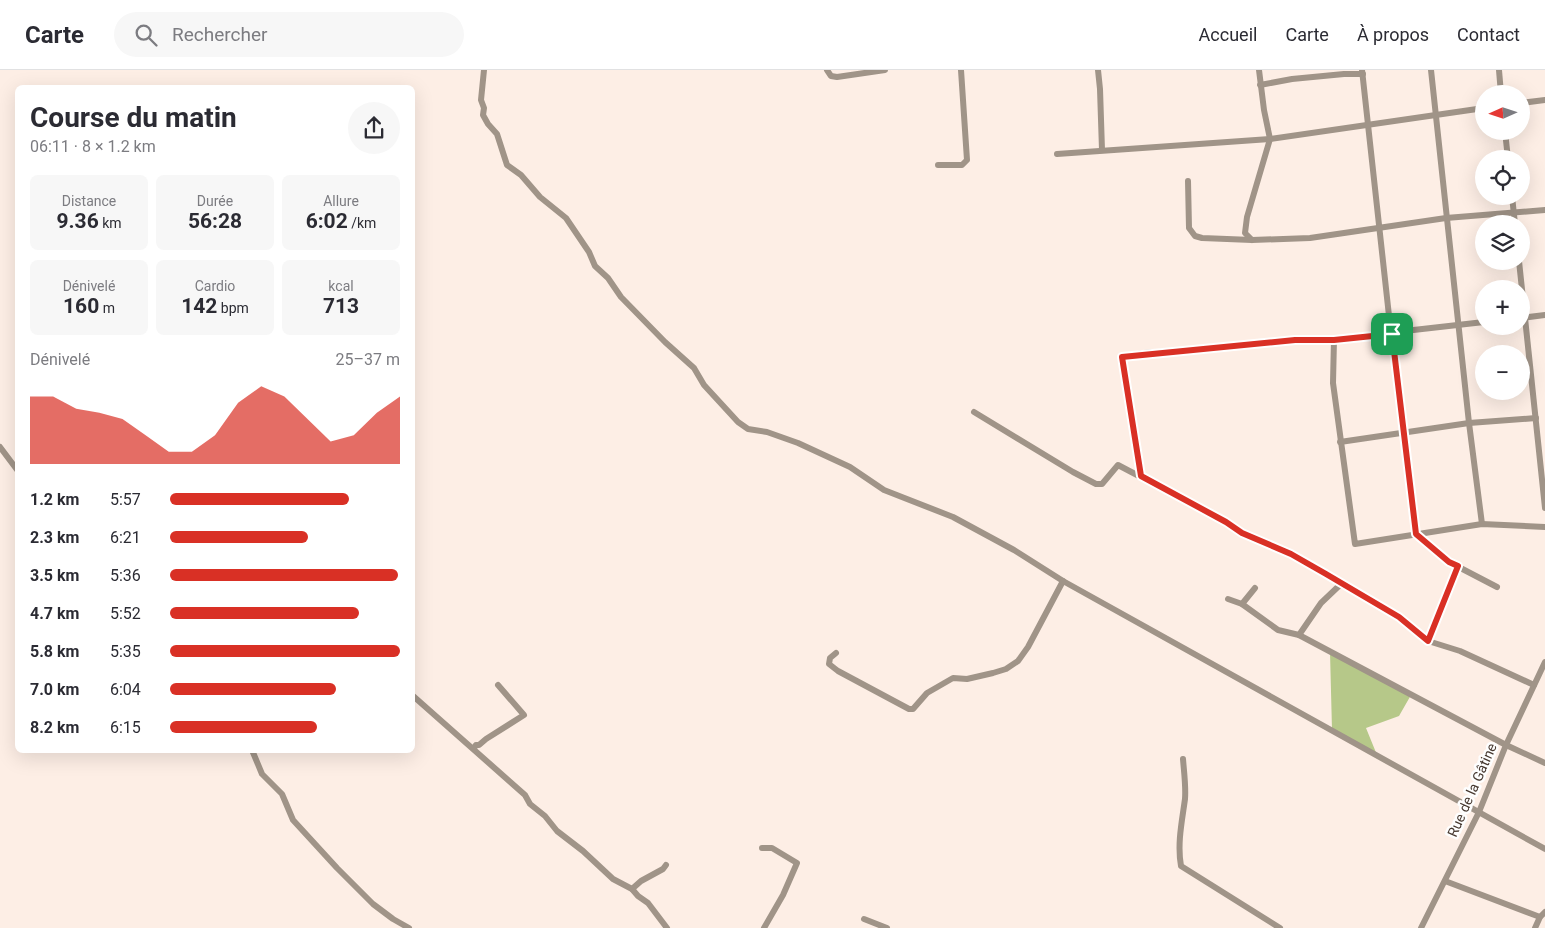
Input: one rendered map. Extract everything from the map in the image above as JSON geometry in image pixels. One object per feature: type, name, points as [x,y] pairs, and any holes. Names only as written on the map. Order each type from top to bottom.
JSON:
[{"type":"street","points":[[484,70],[481,100],[484,115],[488,124],[497,134],[507,165],[521,175],[540,197],[566,218],[595,266],[608,278],[621,297],[665,342],[694,368],[704,385],[738,422],[748,429],[767,432],[798,443],[850,467],[884,490],[953,517],[1014,550],[1062,580],[1545,849]]},
{"type":"street","points":[[828,70],[831,76],[837,77],[884,70]]},
{"type":"street","points":[[938,165],[962,165],[967,160],[961,70]]},
{"type":"street","points":[[1098,70],[1102,150]]},
{"type":"street","points":[[1252,240],[1245,233],[1247,217],[1270,139],[1259,70]]},
{"type":"street","points":[[1432,70],[1446,218],[1482,524]]},
{"type":"street","points":[[1499,70],[1500,85]]},
{"type":"street","points":[[1260,85],[1292,79],[1362,72],[1416,534],[1449,562],[1497,587]]},
{"type":"street","points":[[1530,102],[1545,100]]},
{"type":"street","points":[[1057,154],[1270,139],[1475,109]]},
{"type":"street","points":[[1188,181],[1189,228],[1195,236],[1202,238],[1252,240],[1310,238],[1446,218],[1545,210]]},
{"type":"street","points":[[1513,205],[1514,215]]},
{"type":"street","points":[[1530,316],[1545,315]]},
{"type":"street","points":[[1141,476],[1122,357],[1295,340],[1334,340],[1475,323]]},
{"type":"street","points":[[1525,335],[1545,508]]},
{"type":"street","points":[[1334,340],[1333,383],[1355,544],[1482,524],[1545,527]]},
{"type":"street","points":[[974,412],[1096,484],[1102,484],[1118,465],[1141,476],[1226,522],[1242,533],[1291,554],[1342,583],[1399,617],[1428,641],[1460,651],[1534,685]]},
{"type":"street","points":[[1340,442],[1404,431],[1469,423],[1536,418]]},
{"type":"street","points":[[0,447],[15,467]]},
{"type":"street","points":[[1428,641],[1458,566]]},
{"type":"street","points":[[836,653],[830,658],[829,664],[838,671],[909,709],[913,709],[927,693],[953,678],[967,679],[993,673],[1006,669],[1018,661],[1028,647],[1062,580]]},
{"type":"street","points":[[1299,636],[1321,603],[1342,583]]},
{"type":"street","points":[[1242,604],[1255,588]]},
{"type":"street","points":[[1228,599],[1242,604],[1278,630],[1299,636],[1506,745],[1545,763]]},
{"type":"street","name":"Rue de la Gâtine","points":[[1421,928],[1479,812],[1506,745],[1545,662]]},
{"type":"street","points":[[474,748],[524,715],[498,684]]},
{"type":"street","points":[[415,698],[435,717],[474,748],[510,784],[525,795],[530,804],[558,831],[613,879],[632,889],[648,903],[667,928]]},
{"type":"street","points":[[253,753],[261,772],[282,794],[294,820],[369,900],[393,919],[409,928]]},
{"type":"street","points":[[1183,759],[1186,787],[1181,823],[1181,866],[1280,928]]},
{"type":"street","points":[[762,848],[772,848],[797,863],[783,894],[764,928]]},
{"type":"street","points":[[632,889],[641,881],[663,869],[666,865]]},
{"type":"street","points":[[1445,880],[1542,915],[1534,928]]},
{"type":"street","points":[[864,919],[886,928]]},
{"type":"green space","points":[[1330,652],[1411,695],[1399,716],[1366,728],[1377,755],[1332,730]]},
{"type":"route","points":[[1392,334],[1416,534],[1449,562],[1458,566],[1428,641],[1399,617],[1326,574],[1291,554],[1242,533],[1226,522],[1141,476],[1122,357],[1144,353],[1235,347],[1295,340],[1334,340],[1356,336],[1392,334]]}]
